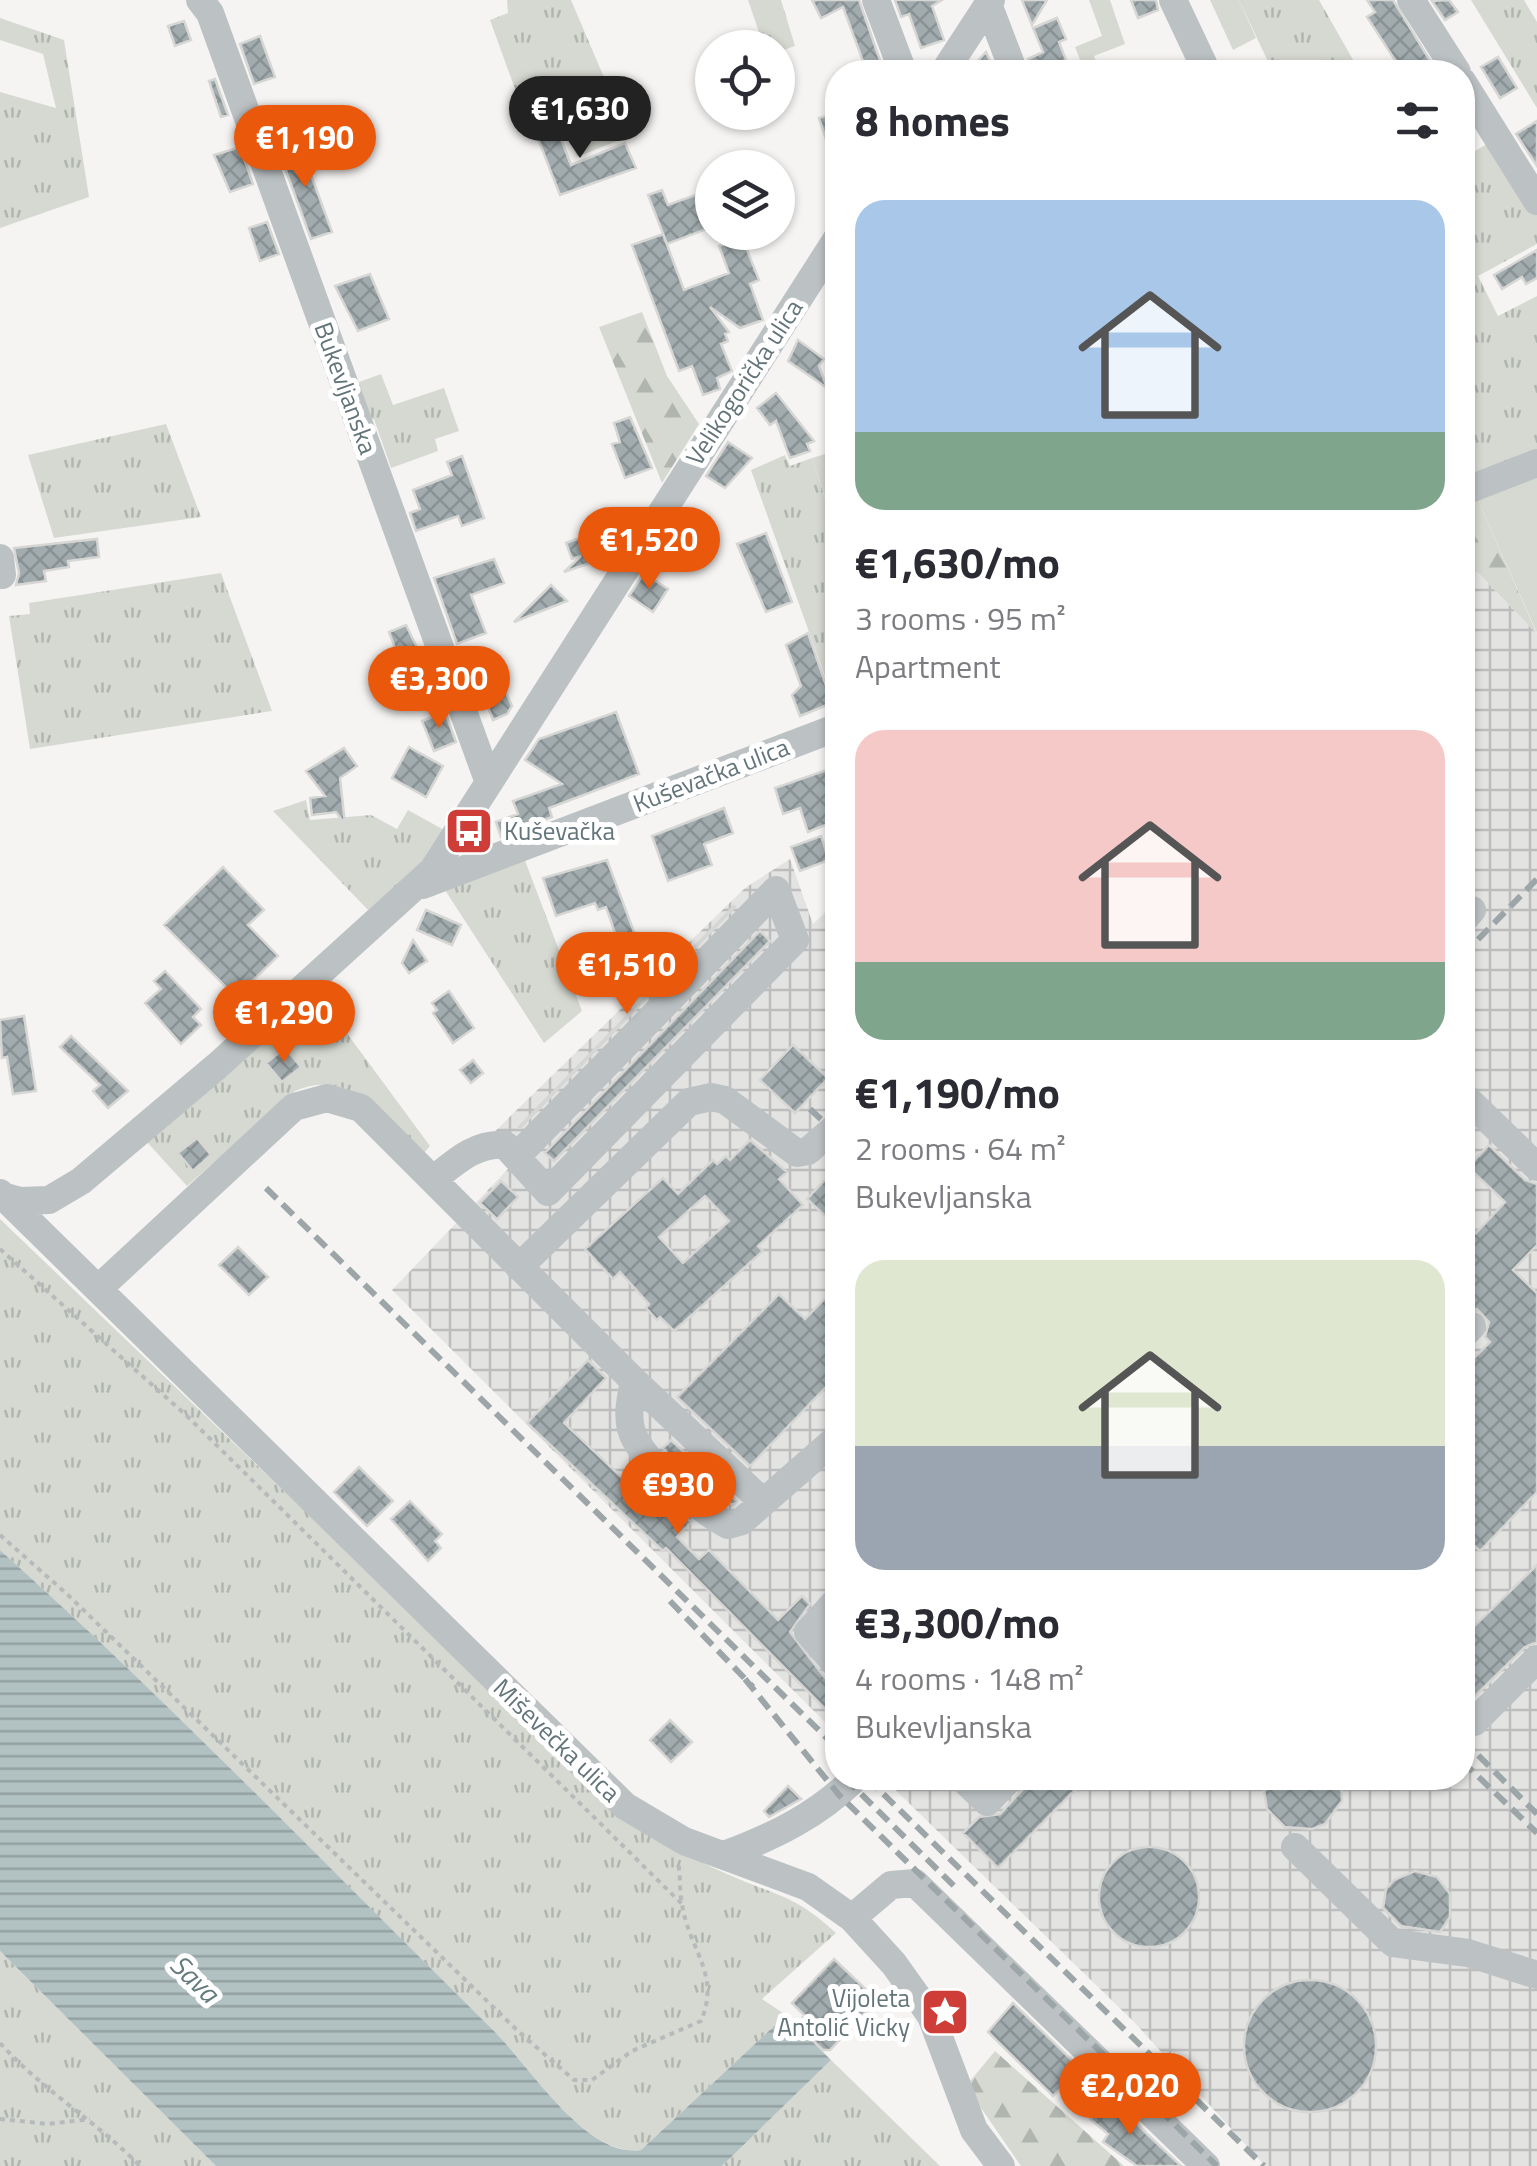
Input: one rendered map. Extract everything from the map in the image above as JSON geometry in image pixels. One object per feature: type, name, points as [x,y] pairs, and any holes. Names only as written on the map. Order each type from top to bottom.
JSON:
[{"type":"street","name":"Bukevljanska","points":[[200,0],[210,14],[488,780]]},
{"type":"street","points":[[876,0],[898,60]]},
{"type":"street","points":[[1174,0],[1202,60]]},
{"type":"street","points":[[1411,0],[1449,60]]},
{"type":"street","points":[[952,60],[989,2]]},
{"type":"street","points":[[989,2],[1010,60]]},
{"type":"street","points":[[1475,103],[1537,201]]},
{"type":"street","name":"Velikogorička ulica","points":[[1,1195],[20,1201],[48,1200],[81,1181],[416,888],[448,850],[488,780],[825,257]]},
{"type":"street","points":[[1475,487],[1537,463]]},
{"type":"street","name":"Kuševačka ulica","points":[[416,888],[825,732]]},
{"type":"street","points":[[433,1180],[486,1146],[505,1145],[548,1192],[795,940],[776,890],[516,1156]]},
{"type":"street","points":[[520,1267],[688,1102],[711,1097],[725,1100],[797,1152],[808,1151],[825,1136]]},
{"type":"street","points":[[99,1288],[274,1122],[311,1101],[344,1100],[362,1108],[634,1381],[763,1502]]},
{"type":"street","points":[[1475,1107],[1537,1167]]},
{"type":"street","name":"Miševečka ulica","points":[[1,1195],[624,1806],[669,1833],[808,1887],[852,1918],[894,1964],[932,2016],[974,2130],[1001,2166]]},
{"type":"street","points":[[634,1381],[630,1417],[638,1447],[708,1514],[728,1525],[742,1521],[825,1458]]},
{"type":"street","points":[[825,1613],[808,1632],[825,1651]]},
{"type":"street","points":[[1475,1721],[1537,1659]]},
{"type":"street","points":[[724,1855],[774,1835],[813,1813],[841,1790]]},
{"type":"street","points":[[974,1790],[986,1802],[998,1790]]},
{"type":"street","points":[[1295,1847],[1392,1944],[1468,1953],[1537,1975]]},
{"type":"street","points":[[852,1918],[890,1885],[915,1883],[1206,2166]]},
{"type":"path","points":[[0,1249],[186,1416],[682,1904]]},
{"type":"path","points":[[0,1535],[68,1595],[505,2019],[574,2080],[592,2080],[632,2051],[701,2021],[711,1999],[709,1980],[682,1904],[680,1870],[669,1833]]},
{"type":"path","points":[[0,2044],[29,2076],[92,2119],[140,2166]]},
{"type":"path","points":[[0,2119],[48,2124],[92,2119]]},
{"type":"shaded area","points":[[1475,569],[1537,634],[1537,2166],[1265,2166],[1134,2022],[895,1790],[1475,1790]]},
{"type":"shaded area","points":[[790,859],[813,924],[825,912],[825,1722],[392,1290],[509,1168],[486,1140],[745,888]]},
{"type":"green space","points":[[507,0],[571,0],[629,136],[577,157],[558,111],[527,122],[490,20],[508,13]]},
{"type":"green space","points":[[748,0],[781,0],[790,30],[758,30]]},
{"type":"green space","points":[[1089,0],[1110,0],[1125,44],[1094,56],[1095,60],[1080,60],[1075,47],[1102,36]]},
{"type":"green space","points":[[1210,0],[1239,0],[1256,38],[1233,50]]},
{"type":"green space","points":[[1239,0],[1319,0],[1353,60],[1267,60]]},
{"type":"green space","points":[[1471,0],[1524,0],[1537,22],[1537,108]]},
{"type":"green space","points":[[0,18],[64,40],[89,197],[0,228],[0,92],[56,108],[43,54],[0,40]]},
{"type":"green space","points":[[1492,141],[1537,214],[1537,244],[1478,276],[1498,316],[1537,296],[1537,454],[1475,478],[1475,151]]},
{"type":"green space","points":[[642,312],[667,376],[699,424],[662,483],[599,327]]},
{"type":"green space","points":[[381,374],[393,405],[444,388],[459,431],[435,439],[438,451],[391,468],[374,419],[364,422],[351,385]]},
{"type":"green space","points":[[166,424],[201,517],[54,538],[28,455]]},
{"type":"green space","points":[[825,454],[825,497],[812,458]]},
{"type":"green space","points":[[785,455],[790,466],[812,458],[825,498],[825,677],[751,470]]},
{"type":"green space","points":[[1537,473],[1537,633],[1476,496]]},
{"type":"green space","points":[[1476,496],[1537,634],[1475,569]]},
{"type":"green space","points":[[221,573],[272,711],[30,749],[9,616],[30,614],[29,603]]},
{"type":"green space","points":[[306,800],[310,820],[371,815],[397,829],[408,810],[444,830],[427,860],[368,910],[273,811]]},
{"type":"green space","points":[[524,858],[582,1011],[544,1043],[445,890]]},
{"type":"green space","points":[[315,990],[430,1146],[424,1153],[381,1112],[350,1091],[315,1085],[295,1091],[187,1186],[146,1141]]},
{"type":"green space","points":[[0,1219],[618,1811],[698,1860],[796,1903],[836,1933],[762,1999],[786,2015],[641,2150],[620,2149],[600,2140],[560,2107],[494,2031],[250,1788],[0,1550]]},
{"type":"green space","points":[[0,1951],[216,2166],[0,2166]]},
{"type":"green space","points":[[995,2051],[1124,2166],[1021,2166],[966,2086]]},
{"type":"green space","points":[[831,2060],[940,2166],[722,2166]]},
{"type":"water","name":"Sava","points":[[0,1550],[188,1727],[494,2031],[561,2107],[600,2140],[621,2149],[641,2150],[786,2015],[831,2060],[722,2166],[216,2166],[0,1951]]},
{"type":"building","points":[[812,0],[859,0],[880,60],[863,60],[843,7],[821,18]]},
{"type":"building","points":[[895,0],[942,0],[932,6],[944,40],[921,48],[909,14],[901,17]]},
{"type":"building","points":[[1022,0],[1047,0],[1032,25]]},
{"type":"building","points":[[1131,0],[1156,0],[1158,10],[1138,18]]},
{"type":"building","points":[[1367,0],[1393,0],[1430,60],[1395,60],[1367,17],[1375,12]]},
{"type":"building","points":[[1449,0],[1458,12],[1445,20],[1432,1]]},
{"type":"building","points":[[1057,18],[1066,39],[1059,42],[1066,60],[1028,60],[1043,52],[1033,28]]},
{"type":"building","points":[[184,21],[191,40],[175,46],[168,26]]},
{"type":"building","points":[[260,36],[275,77],[254,84],[240,44]]},
{"type":"building","points":[[1498,57],[1517,88],[1500,98],[1481,67]]},
{"type":"building","points":[[215,79],[228,115],[221,117],[209,81]]},
{"type":"building","points":[[553,118],[571,165],[625,143],[636,168],[560,195],[533,126]]},
{"type":"building","points":[[1537,121],[1537,166],[1516,134]]},
{"type":"building","points":[[299,142],[332,232],[311,239],[278,149]]},
{"type":"building","points":[[240,147],[253,184],[230,192],[214,155]]},
{"type":"building","points":[[662,190],[668,205],[695,195],[695,233],[667,244],[648,195]]},
{"type":"building","points":[[267,222],[279,254],[260,261],[249,228]]},
{"type":"building","points":[[663,234],[684,290],[729,273],[720,250],[747,250],[759,280],[750,284],[763,320],[740,328],[710,307],[729,332],[725,334],[728,341],[721,344],[732,371],[717,378],[720,389],[703,395],[692,366],[679,371],[632,245]]},
{"type":"building","points":[[1537,250],[1537,278],[1526,284],[1522,277],[1502,289],[1494,275]]},
{"type":"building","points":[[370,274],[389,319],[358,331],[335,286]]},
{"type":"building","points":[[798,340],[824,359],[819,366],[825,387],[788,361]]},
{"type":"building","points":[[776,393],[814,441],[807,444],[810,451],[790,458],[776,421],[770,425],[757,408]]},
{"type":"building","points":[[630,417],[652,468],[625,478],[612,444],[620,442],[614,423]]},
{"type":"building","points":[[728,442],[752,458],[725,488],[706,476]]},
{"type":"building","points":[[462,456],[484,518],[462,526],[458,516],[416,531],[410,513],[420,509],[413,490],[452,475],[447,462]]},
{"type":"building","points":[[592,533],[602,559],[564,572],[581,556],[572,559],[566,543]]},
{"type":"building","points":[[766,533],[792,602],[766,612],[737,544]]},
{"type":"building","points":[[97,539],[99,557],[68,561],[69,567],[44,571],[46,581],[16,585],[19,573],[14,548]]},
{"type":"building","points":[[494,559],[504,583],[471,595],[486,633],[457,644],[434,578]]},
{"type":"building","points":[[644,573],[668,589],[653,612],[629,596]]},
{"type":"building","points":[[551,585],[567,601],[514,622]]},
{"type":"building","points":[[406,625],[434,682],[411,691],[389,632]]},
{"type":"building","points":[[808,633],[825,683],[825,706],[800,716],[792,695],[801,686],[786,645]]},
{"type":"building","points":[[502,684],[512,706],[507,714],[493,720],[482,692]]},
{"type":"building","points":[[445,712],[456,742],[434,751],[422,721]]},
{"type":"building","points":[[616,712],[639,774],[549,808],[552,817],[501,837],[496,822],[518,814],[513,801],[562,784],[525,760],[539,739]]},
{"type":"building","points":[[409,747],[443,766],[426,797],[392,778]]},
{"type":"building","points":[[344,748],[357,766],[340,778],[345,824],[336,812],[312,815],[310,798],[325,796],[306,771]]},
{"type":"building","points":[[825,771],[825,825],[808,832],[800,808],[783,814],[775,788]]},
{"type":"building","points":[[724,808],[733,833],[704,844],[712,865],[668,881],[652,836]]},
{"type":"building","points":[[821,836],[825,862],[800,871],[791,847]]},
{"type":"building","points":[[607,860],[643,956],[601,971],[594,952],[619,944],[606,907],[598,910],[595,903],[556,916],[543,878]]},
{"type":"building","points":[[223,867],[264,910],[248,925],[278,956],[236,997],[164,925]]},
{"type":"building","points":[[735,907],[520,1128],[519,1127]]},
{"type":"building","points":[[426,910],[461,925],[452,945],[417,930]]},
{"type":"building","points":[[760,931],[770,941],[554,1161],[545,1153]]},
{"type":"building","points":[[413,940],[427,961],[409,973],[402,963]]},
{"type":"building","points":[[165,971],[201,1009],[193,1017],[201,1025],[181,1044],[145,1003],[161,989],[154,981]]},
{"type":"building","points":[[449,991],[474,1028],[453,1043],[433,1013],[437,1010],[432,1003]]},
{"type":"building","points":[[24,1016],[36,1091],[13,1094],[7,1057],[2,1058],[0,1020]]},
{"type":"building","points":[[71,1036],[128,1091],[108,1108],[93,1091],[100,1085],[60,1047]]},
{"type":"building","points":[[793,1045],[825,1075],[825,1081],[795,1113],[760,1080]]},
{"type":"building","points":[[285,1048],[301,1067],[282,1082],[266,1063]]},
{"type":"building","points":[[473,1060],[483,1073],[471,1083],[460,1070]]},
{"type":"building","points":[[197,1138],[211,1155],[193,1171],[178,1153]]},
{"type":"building","points":[[750,1140],[787,1172],[779,1179],[803,1205],[758,1246],[763,1251],[674,1331],[646,1308],[649,1304],[620,1272],[613,1279],[585,1249],[663,1178],[678,1194],[713,1160],[717,1164],[726,1156],[730,1160]],"holes":[[[705,1196],[729,1221],[683,1263],[659,1237]]]},
{"type":"building","points":[[1489,1145],[1525,1180],[1537,1184],[1537,1245],[1513,1270],[1537,1293],[1537,1492],[1480,1551],[1475,1546],[1475,1357],[1490,1342],[1485,1337],[1489,1322],[1475,1309],[1475,1232],[1505,1202],[1475,1174],[1475,1160]]},
{"type":"building","points":[[825,1180],[825,1216],[807,1199]]},
{"type":"building","points":[[501,1181],[518,1197],[497,1219],[480,1203]]},
{"type":"building","points":[[238,1247],[268,1277],[249,1295],[219,1265]]},
{"type":"building","points":[[779,1294],[805,1319],[825,1298],[825,1388],[750,1466],[677,1397]]},
{"type":"building","points":[[588,1360],[606,1378],[564,1423],[629,1484],[639,1474],[691,1522],[677,1537],[699,1559],[709,1550],[778,1620],[802,1596],[810,1604],[790,1632],[825,1678],[825,1709],[666,1548],[663,1551],[527,1423]]},
{"type":"building","points":[[671,1440],[737,1501],[733,1505],[713,1494],[671,1457],[663,1448]]},
{"type":"building","points":[[359,1467],[393,1501],[367,1526],[334,1492]]},
{"type":"building","points":[[410,1501],[442,1534],[435,1541],[441,1548],[428,1561],[391,1519]]},
{"type":"building","points":[[1537,1565],[1537,1642],[1525,1647],[1475,1696],[1475,1625]]},
{"type":"building","points":[[670,1720],[692,1742],[671,1762],[650,1740]]},
{"type":"building","points":[[788,1786],[801,1799],[769,1817],[764,1811]]},
{"type":"building","points":[[1022,1790],[1075,1790],[998,1868],[963,1833],[979,1817],[1000,1814]]},
{"type":"building","points":[[1264,1790],[1342,1790],[1342,1801],[1325,1824],[1312,1829],[1285,1827],[1267,1809]]},
{"type":"building","points":[[1149,1847],[1168,1851],[1185,1861],[1195,1878],[1199,1897],[1195,1916],[1185,1933],[1168,1943],[1149,1947],[1130,1943],[1113,1933],[1103,1916],[1099,1897],[1103,1878],[1113,1861],[1130,1851]]},
{"type":"building","points":[[1415,1871],[1437,1877],[1450,1894],[1450,1917],[1440,1932],[1401,1926],[1383,1908],[1386,1889],[1394,1880]]},
{"type":"building","points":[[834,1959],[877,2000],[830,2050],[823,2050],[798,2026],[804,2015],[792,2003]]},
{"type":"building","points":[[1310,1980],[1335,1985],[1357,1999],[1371,2021],[1376,2046],[1371,2071],[1357,2093],[1335,2107],[1310,2112],[1285,2107],[1263,2093],[1249,2071],[1244,2046],[1249,2021],[1263,1999],[1285,1985]]},
{"type":"building","points":[[1013,2003],[1081,2069],[1053,2096],[988,2032]]},
{"type":"building","points":[[1110,2097],[1181,2166],[1137,2166],[1103,2142],[1108,2134],[1090,2119]]},
{"type":"railway","points":[[1475,943],[1537,879]]},
{"type":"railway","points":[[810,1109],[825,1123]]},
{"type":"railway","points":[[266,1188],[825,1736]]},
{"type":"railway","points":[[670,1601],[753,1687]]},
{"type":"railway","points":[[745,1679],[825,1778]]},
{"type":"railway","points":[[1475,1752],[1537,1814]]},
{"type":"railway","points":[[1475,1773],[1537,1833]]},
{"type":"railway","points":[[835,1790],[1217,2166]]},
{"type":"railway","points":[[857,1790],[955,1887]]},
{"type":"railway","points":[[879,1790],[1264,2166]]},
{"type":"place","name":"Kuševačka","points":[[469,831]]},
{"type":"place","name":"Vijoleta Antolić Vicky","points":[[945,2012]]}]
